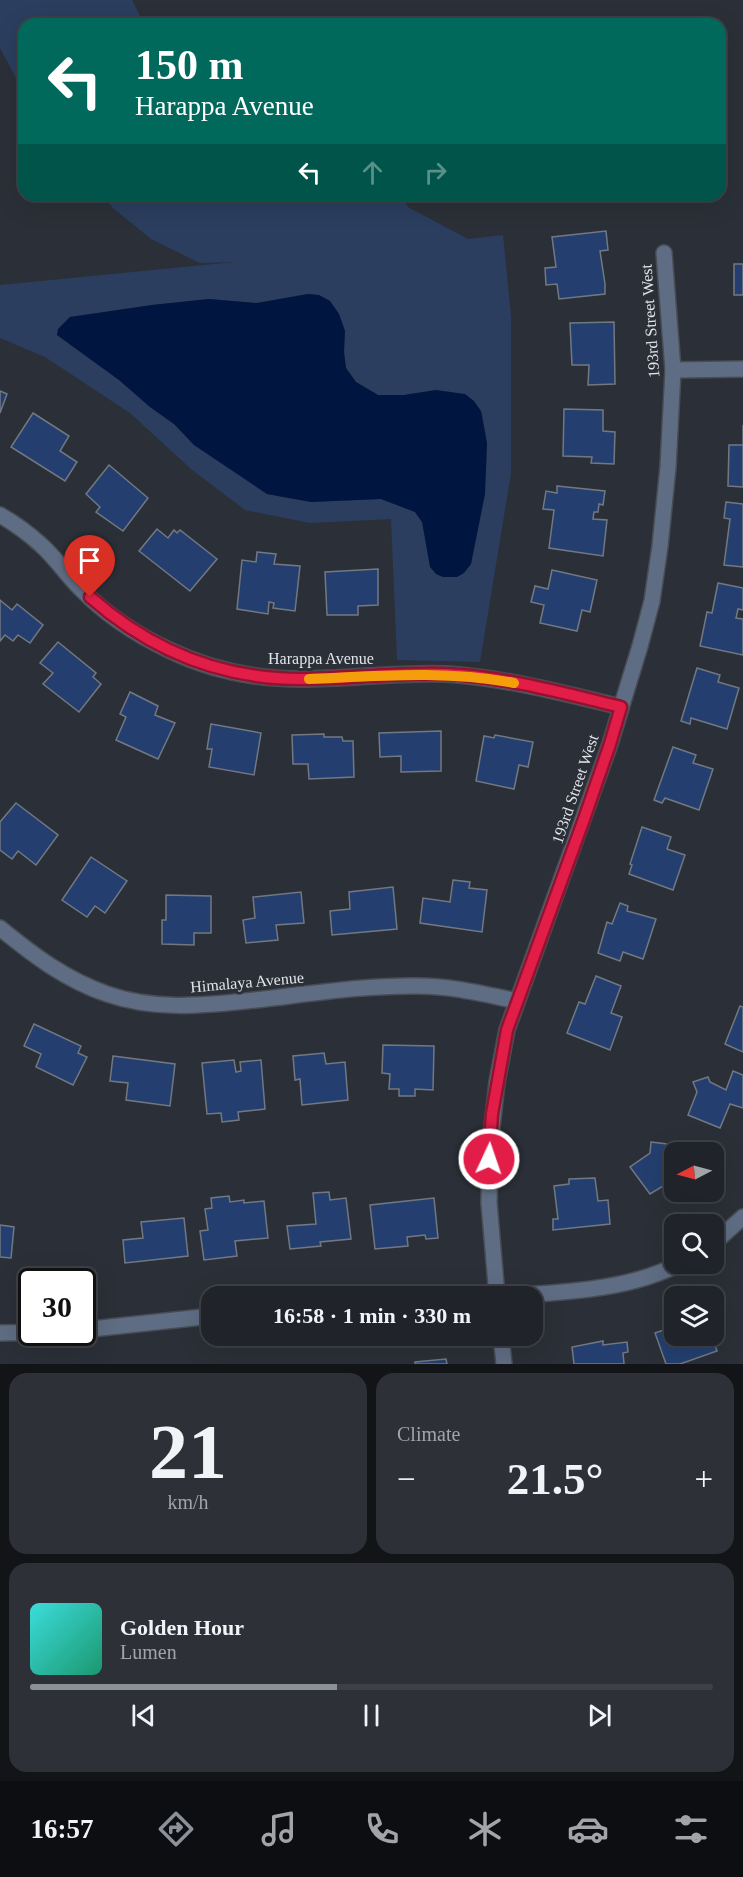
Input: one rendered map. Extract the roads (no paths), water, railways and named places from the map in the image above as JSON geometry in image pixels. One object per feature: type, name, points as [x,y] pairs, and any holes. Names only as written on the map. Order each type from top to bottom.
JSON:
[{"type":"street","name":"193rd Street West","points":[[495,1286],[489,1203],[489,1144],[507,1030],[610,744],[646,623],[659,557],[668,467],[673,370],[664,253]]},
{"type":"street","points":[[673,370],[743,369]]},
{"type":"street","name":"Harappa Avenue","points":[[0,514],[40,544],[80,588],[123,624],[147,640],[194,662],[219,669],[273,678],[302,679],[406,674],[471,677],[533,686],[621,707]]},
{"type":"street","name":"Himalaya Avenue","points":[[0,928],[44,962],[75,980],[108,994],[147,1004],[196,1006],[373,988],[419,986],[460,990],[517,1001]]},
{"type":"street","points":[[724,1234],[743,1217]]},
{"type":"street","points":[[543,1292],[619,1284],[648,1277],[664,1270]]},
{"type":"street","points":[[96,1328],[201,1317]]},
{"type":"street","points":[[0,1333],[18,1333]]},
{"type":"street","points":[[502,1346],[504,1364]]}]
